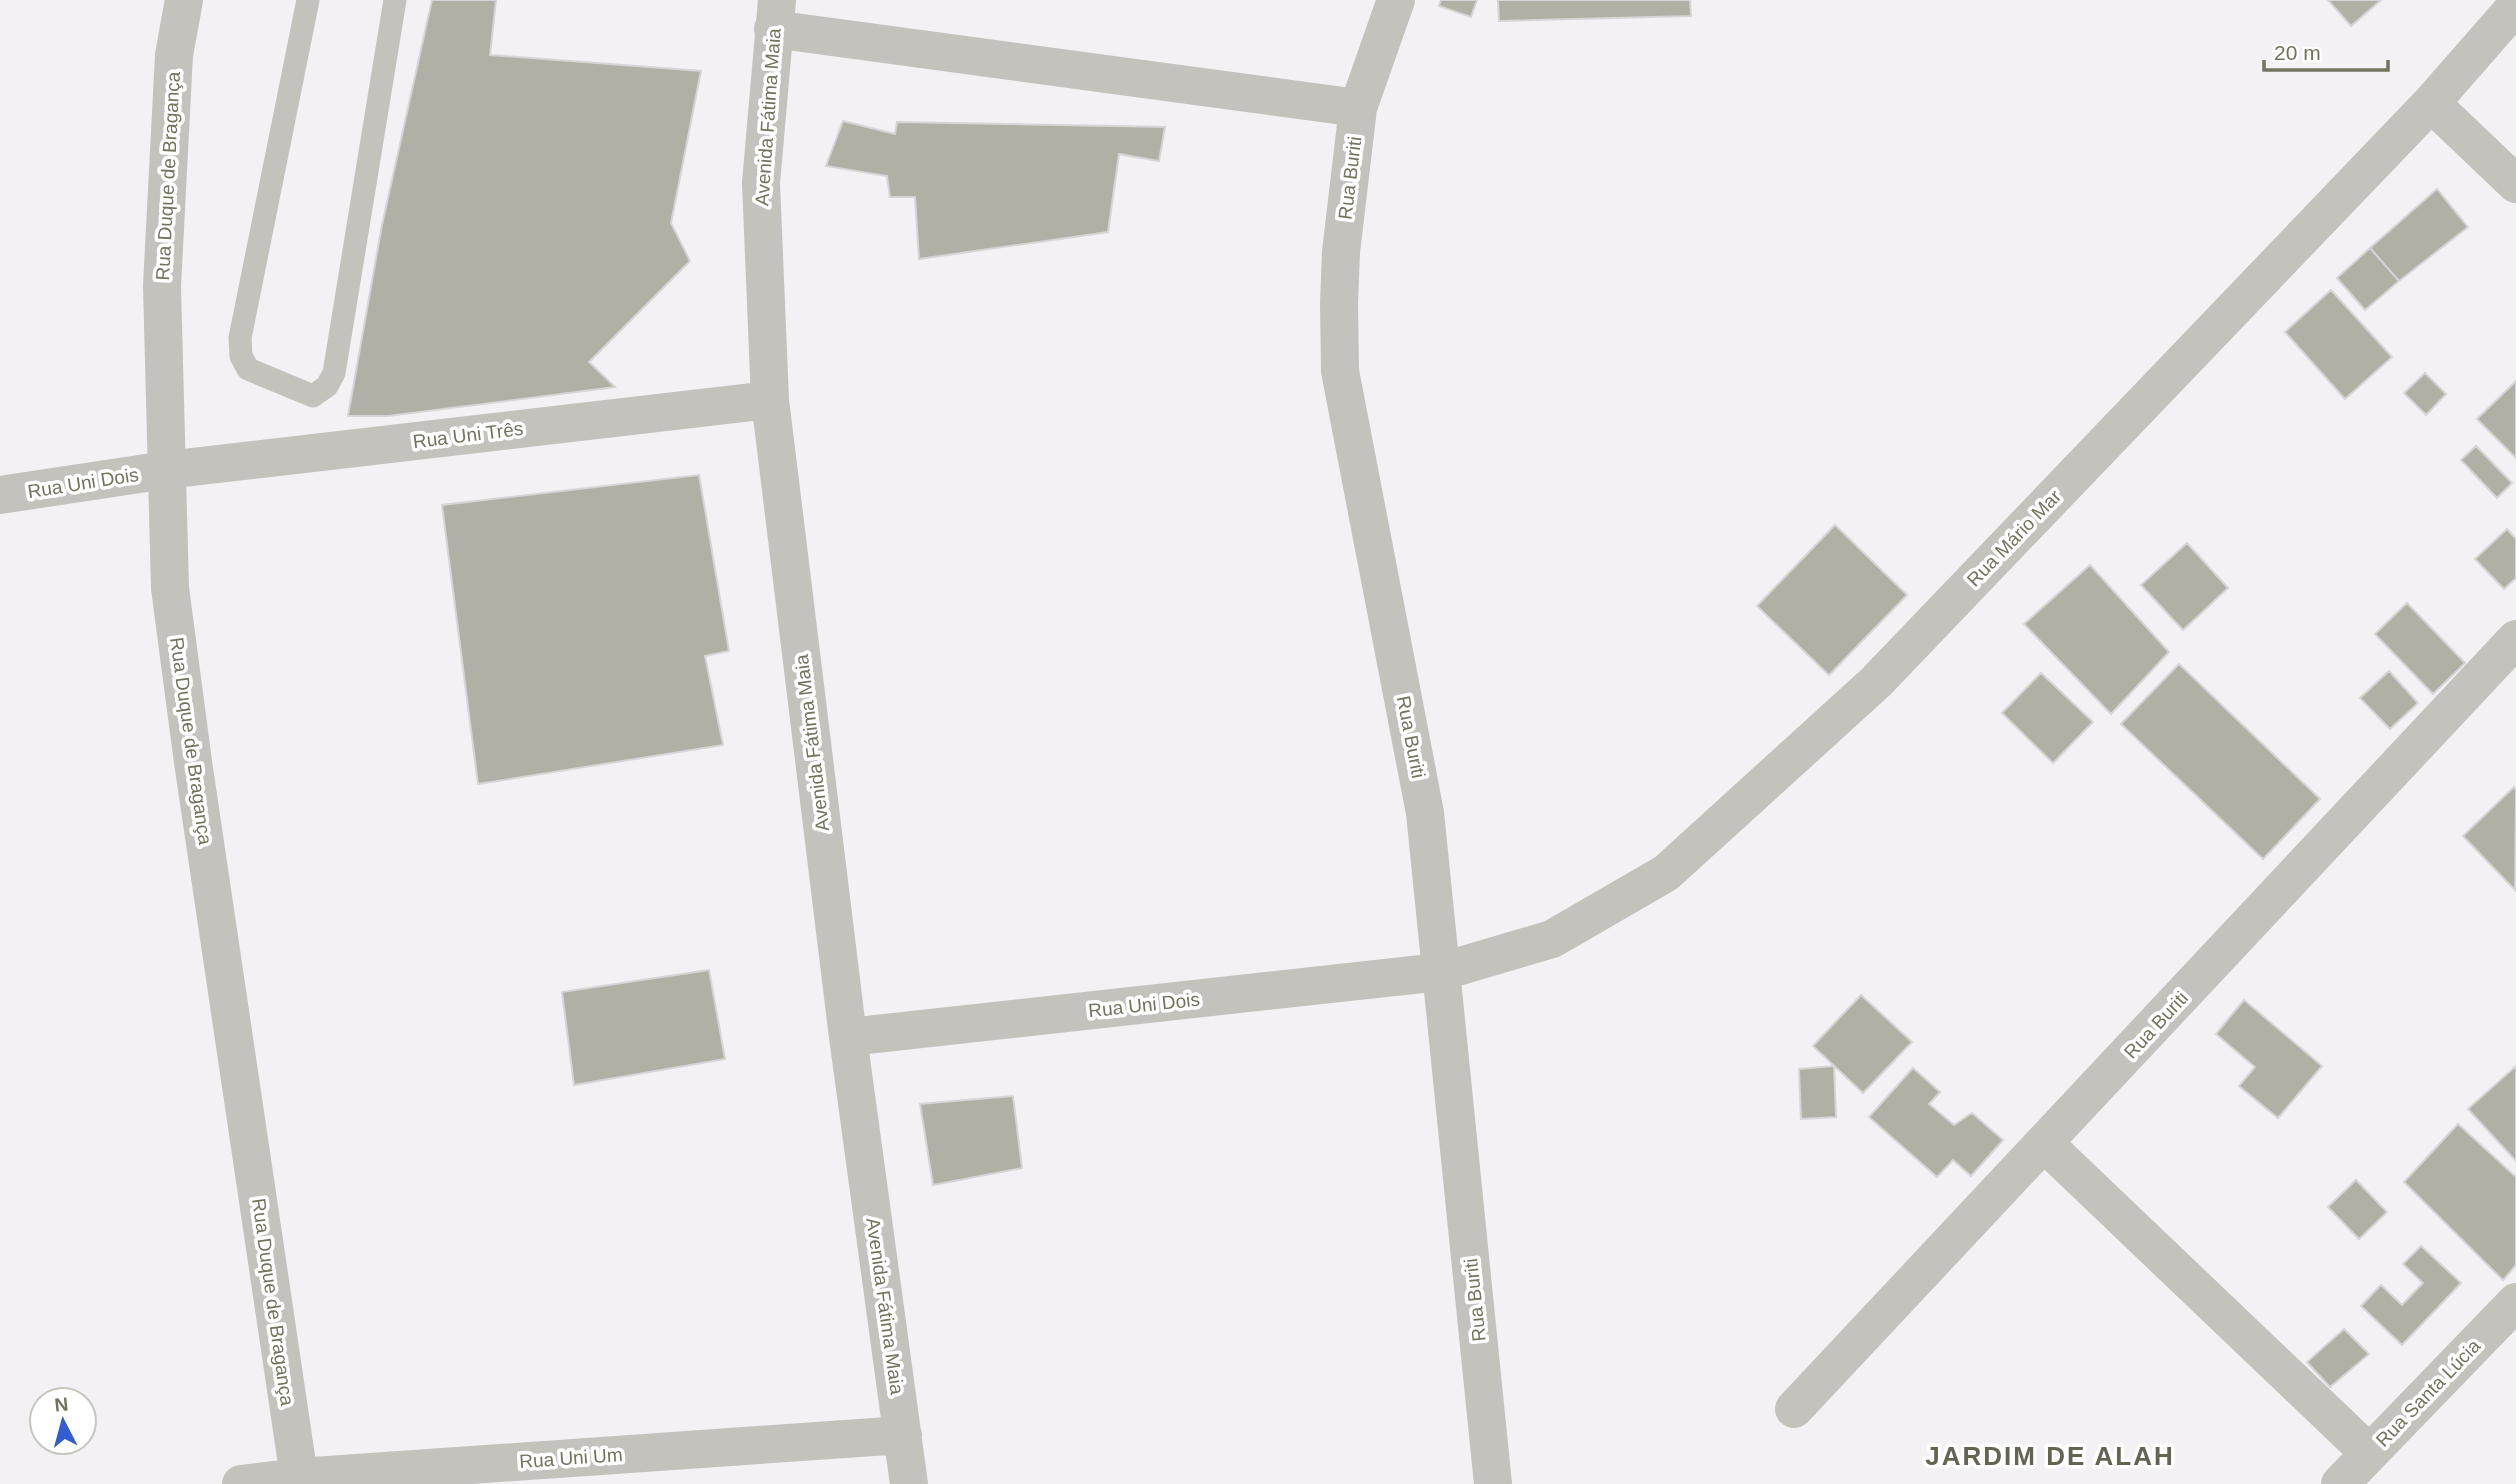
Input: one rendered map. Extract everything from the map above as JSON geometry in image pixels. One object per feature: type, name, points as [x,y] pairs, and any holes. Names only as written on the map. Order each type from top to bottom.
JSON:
[{"type":"street","name":"Rua Duque de Bragança","points":[[184,0],[174,55],[162,286],[170,588],[299,1477]]},
{"type":"street","name":"Rua Buriti","points":[[1396,0],[1358,108],[1341,252],[1340,371],[1425,813],[1493,1484]]},
{"type":"street","name":"Rua Mário Mar","points":[[1440,972],[1552,939],[1666,873],[1877,682],[2431,103],[2516,6]]},
{"type":"street","points":[[775,14],[1358,108]]},
{"type":"street","name":"Avenida Fátima Maia","points":[[775,14],[761,183],[770,400],[848,1037],[909,1484]]},
{"type":"street","points":[[2431,103],[2516,184]]},
{"type":"street","name":"Rua Uni Três","points":[[166,470],[770,400]]},
{"type":"street","name":"Rua Uni Dois","points":[[0,495],[166,470]]},
{"type":"street","name":"Rua Buriti","points":[[1794,1409],[2516,639]]},
{"type":"street","name":"Rua Uni Dois","points":[[848,1037],[1440,972]]},
{"type":"street","points":[[2045,1144],[2369,1453]]},
{"type":"street","name":"Rua Santa Lúcia","points":[[2340,1484],[2516,1302]]},
{"type":"street","name":"Rua Uni Um","points":[[241,1484],[299,1477],[902,1435]]},
{"type":"lane","points":[[308,0],[240,338],[241,356],[248,369],[313,396],[327,386],[334,373],[395,0]]},
{"type":"building","points":[[432,0],[496,0],[490,55],[701,71],[671,223],[690,261],[589,362],[615,387],[388,416],[348,416],[382,225]]},
{"type":"building","points":[[1441,0],[1477,0],[1471,17],[1439,6]]},
{"type":"building","points":[[1498,0],[1690,0],[1691,16],[1499,21]]},
{"type":"building","points":[[2328,0],[2381,0],[2351,26]]},
{"type":"building","points":[[843,121],[895,134],[897,122],[1165,127],[1159,161],[1119,154],[1108,232],[919,259],[915,197],[890,197],[887,176],[826,166]]},
{"type":"building","points":[[2437,189],[2468,227],[2399,281],[2370,248]]},
{"type":"building","points":[[2370,248],[2399,281],[2365,310],[2337,278]]},
{"type":"building","points":[[2331,290],[2392,357],[2345,399],[2285,332]]},
{"type":"building","points":[[2425,373],[2446,394],[2426,415],[2404,393]]},
{"type":"building","points":[[2516,381],[2516,458],[2477,419]]},
{"type":"building","points":[[2476,446],[2512,483],[2497,498],[2461,460]]},
{"type":"building","points":[[699,475],[729,651],[705,656],[723,745],[478,784],[442,505]]},
{"type":"building","points":[[1835,525],[1907,595],[1829,675],[1757,606]]},
{"type":"building","points":[[2507,529],[2516,539],[2516,578],[2504,589],[2475,559]]},
{"type":"building","points":[[2187,543],[2228,588],[2183,630],[2141,585]]},
{"type":"building","points":[[2090,565],[2169,652],[2111,714],[2024,624]]},
{"type":"building","points":[[2407,603],[2465,663],[2433,694],[2375,634]]},
{"type":"building","points":[[2179,664],[2320,799],[2263,859],[2121,724]]},
{"type":"building","points":[[2389,671],[2418,703],[2390,729],[2360,698]]},
{"type":"building","points":[[2041,673],[2093,722],[2053,763],[2002,713]]},
{"type":"building","points":[[2514,787],[2516,790],[2515,890],[2463,836]]},
{"type":"building","points":[[709,970],[725,1059],[574,1085],[562,992]]},
{"type":"building","points":[[1861,995],[1912,1042],[1863,1093],[1813,1046]]},
{"type":"building","points":[[2244,1000],[2322,1066],[2278,1118],[2239,1086],[2255,1067],[2216,1034]]},
{"type":"building","points":[[1834,1066],[1836,1117],[1801,1119],[1799,1069]]},
{"type":"building","points":[[2516,1066],[2516,1161],[2468,1109]]},
{"type":"building","points":[[1913,1068],[1940,1092],[1929,1104],[1954,1125],[1972,1113],[2003,1140],[1971,1176],[1953,1160],[1937,1177],[1869,1117]]},
{"type":"building","points":[[1013,1096],[1022,1168],[933,1185],[920,1104]]},
{"type":"building","points":[[2458,1124],[2516,1177],[2516,1265],[2503,1280],[2404,1182]]},
{"type":"building","points":[[2356,1180],[2387,1212],[2359,1239],[2328,1207]]},
{"type":"building","points":[[2421,1246],[2461,1283],[2402,1345],[2361,1306],[2381,1285],[2402,1305],[2423,1283],[2403,1264]]},
{"type":"building","points":[[2344,1329],[2369,1354],[2330,1387],[2307,1362]]},
{"type":"district","name":"JARDIM DE ALAH","points":[[2050,1456]]}]
